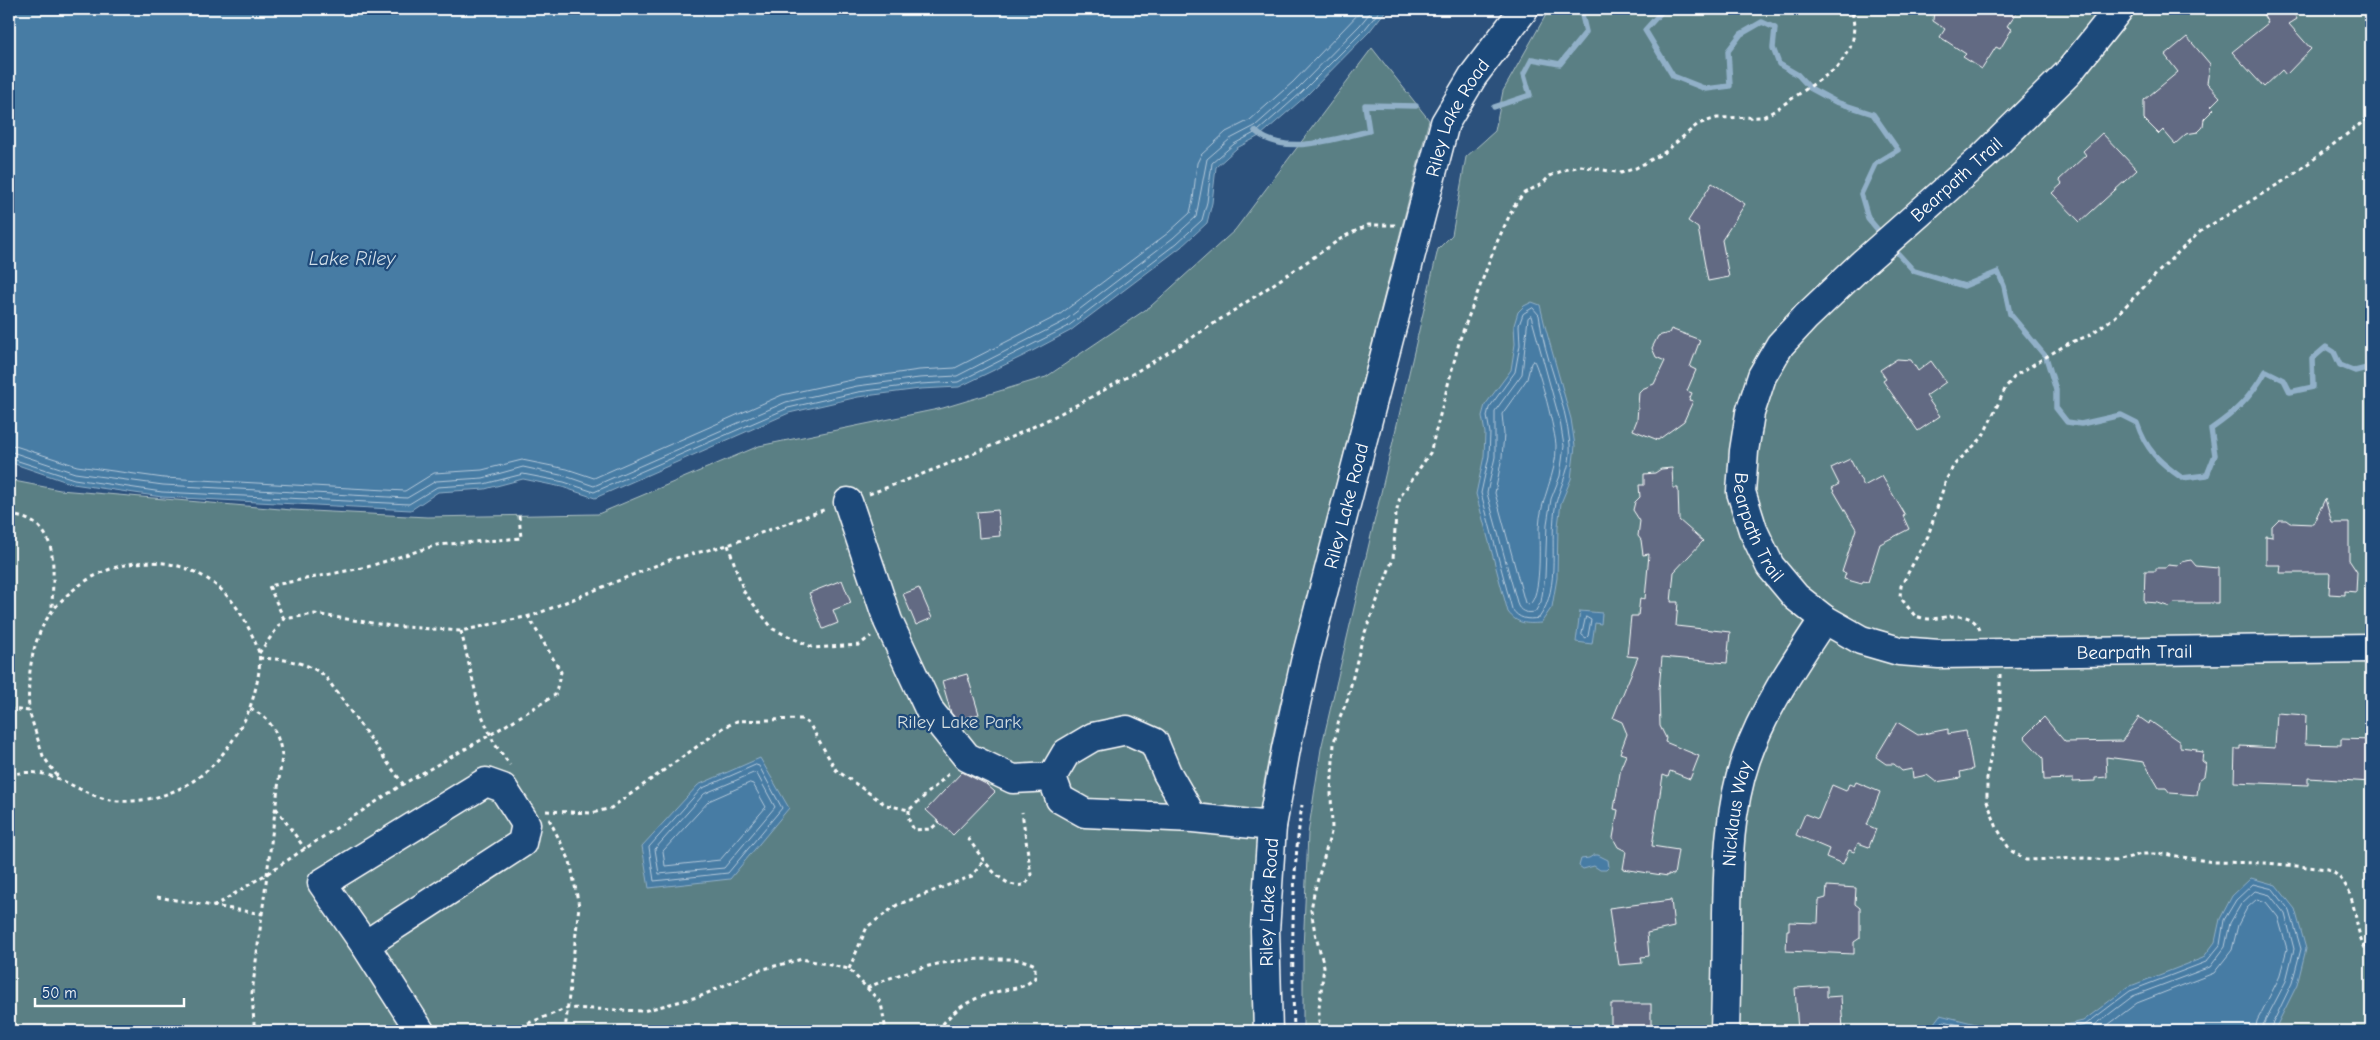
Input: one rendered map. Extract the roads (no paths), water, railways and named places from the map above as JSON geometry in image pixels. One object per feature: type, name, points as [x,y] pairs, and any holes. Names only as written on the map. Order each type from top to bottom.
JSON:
[{"type":"street","name":"Riley Lake Road","points":[[1268,1031],[1265,930],[1272,826],[1305,662],[1445,123],[1474,76],[1524,9]]},
{"type":"street","name":"Bearpath Trail","points":[[2118,9],[2068,73],[1983,157],[1864,262],[1806,317],[1780,345],[1762,376],[1750,413],[1744,451],[1741,492],[1753,530],[1770,566],[1796,597],[1824,619],[1861,640],[1899,651],[1939,654],[2371,648]]},
{"type":"street","points":[[848,502],[888,621],[930,711],[968,757],[1013,779],[1052,777]]},
{"type":"street","name":"Nicklaus Way","points":[[1725,1031],[1728,856],[1733,806],[1746,759],[1764,715],[1789,672],[1824,619]]},
{"type":"street","points":[[1052,777],[1066,753],[1093,737],[1127,730],[1154,742],[1167,773],[1193,818]]},
{"type":"street","points":[[1052,777],[1060,799],[1084,814],[1193,818],[1272,826]]},
{"type":"street","points":[[365,945],[522,842],[526,824],[503,788],[486,782],[322,883],[365,945],[420,1031]]},
{"type":"water","name":"Lake Riley","points":[[9,9],[1387,9],[1369,32],[1306,96],[1261,135],[1237,148],[1216,167],[1212,203],[1207,223],[1181,247],[1070,331],[1023,356],[959,387],[920,389],[858,397],[789,413],[595,498],[562,487],[523,479],[485,489],[438,492],[411,510],[162,497],[73,484],[9,462]]},
{"type":"water","points":[[1532,302],[1540,305],[1571,419],[1575,446],[1571,479],[1561,503],[1558,526],[1557,578],[1552,607],[1541,623],[1518,621],[1508,612],[1476,494],[1484,456],[1485,433],[1482,416],[1485,405],[1511,370],[1515,344],[1514,325],[1518,312]]},
{"type":"water","points":[[1580,611],[1602,613],[1601,624],[1595,623],[1592,644],[1576,642]]},
{"type":"water","points":[[760,758],[789,808],[730,879],[649,888],[642,846],[698,785]]},
{"type":"water","points":[[1594,855],[1608,860],[1609,867],[1606,870],[1600,870],[1594,866],[1583,869],[1579,866],[1581,859]]},
{"type":"water","points":[[2251,878],[2276,885],[2295,909],[2306,949],[2297,985],[2276,1027],[2271,1031],[2040,1031],[2083,1021],[2128,987],[2203,958],[2215,942],[2220,919],[2232,896]]},
{"type":"water","points":[[1940,1015],[2000,1030],[2040,1031],[1928,1031]]},
{"type":"waterway","points":[[1494,107],[1530,95],[1524,74],[1532,59],[1560,64],[1586,32],[1582,15],[1584,9]]},
{"type":"waterway","points":[[1664,9],[1645,30],[1673,76],[1706,89],[1730,86],[1728,51],[1741,34],[1762,22],[1775,28],[1773,48],[1779,64],[1798,75],[1810,88],[1836,102],[1873,114],[1898,150],[1875,164],[1861,194],[1868,218],[1883,236]]},
{"type":"waterway","points":[[1255,131],[1267,139],[1280,143],[1310,144],[1369,131],[1365,105],[1416,106]]},
{"type":"waterway","points":[[1892,247],[1914,271],[1964,286],[1998,272],[2004,286],[2010,314],[2046,357],[2056,390],[2056,408],[2067,422],[2081,424],[2121,415],[2137,423],[2154,455],[2182,478],[2207,475],[2215,455],[2211,429],[2242,403],[2266,371],[2284,380],[2290,392],[2313,387],[2312,359],[2326,347],[2334,352],[2340,365],[2355,371],[2371,367]]},
{"type":"park label","name":"Riley Lake Park","points":[[959,721]]}]
